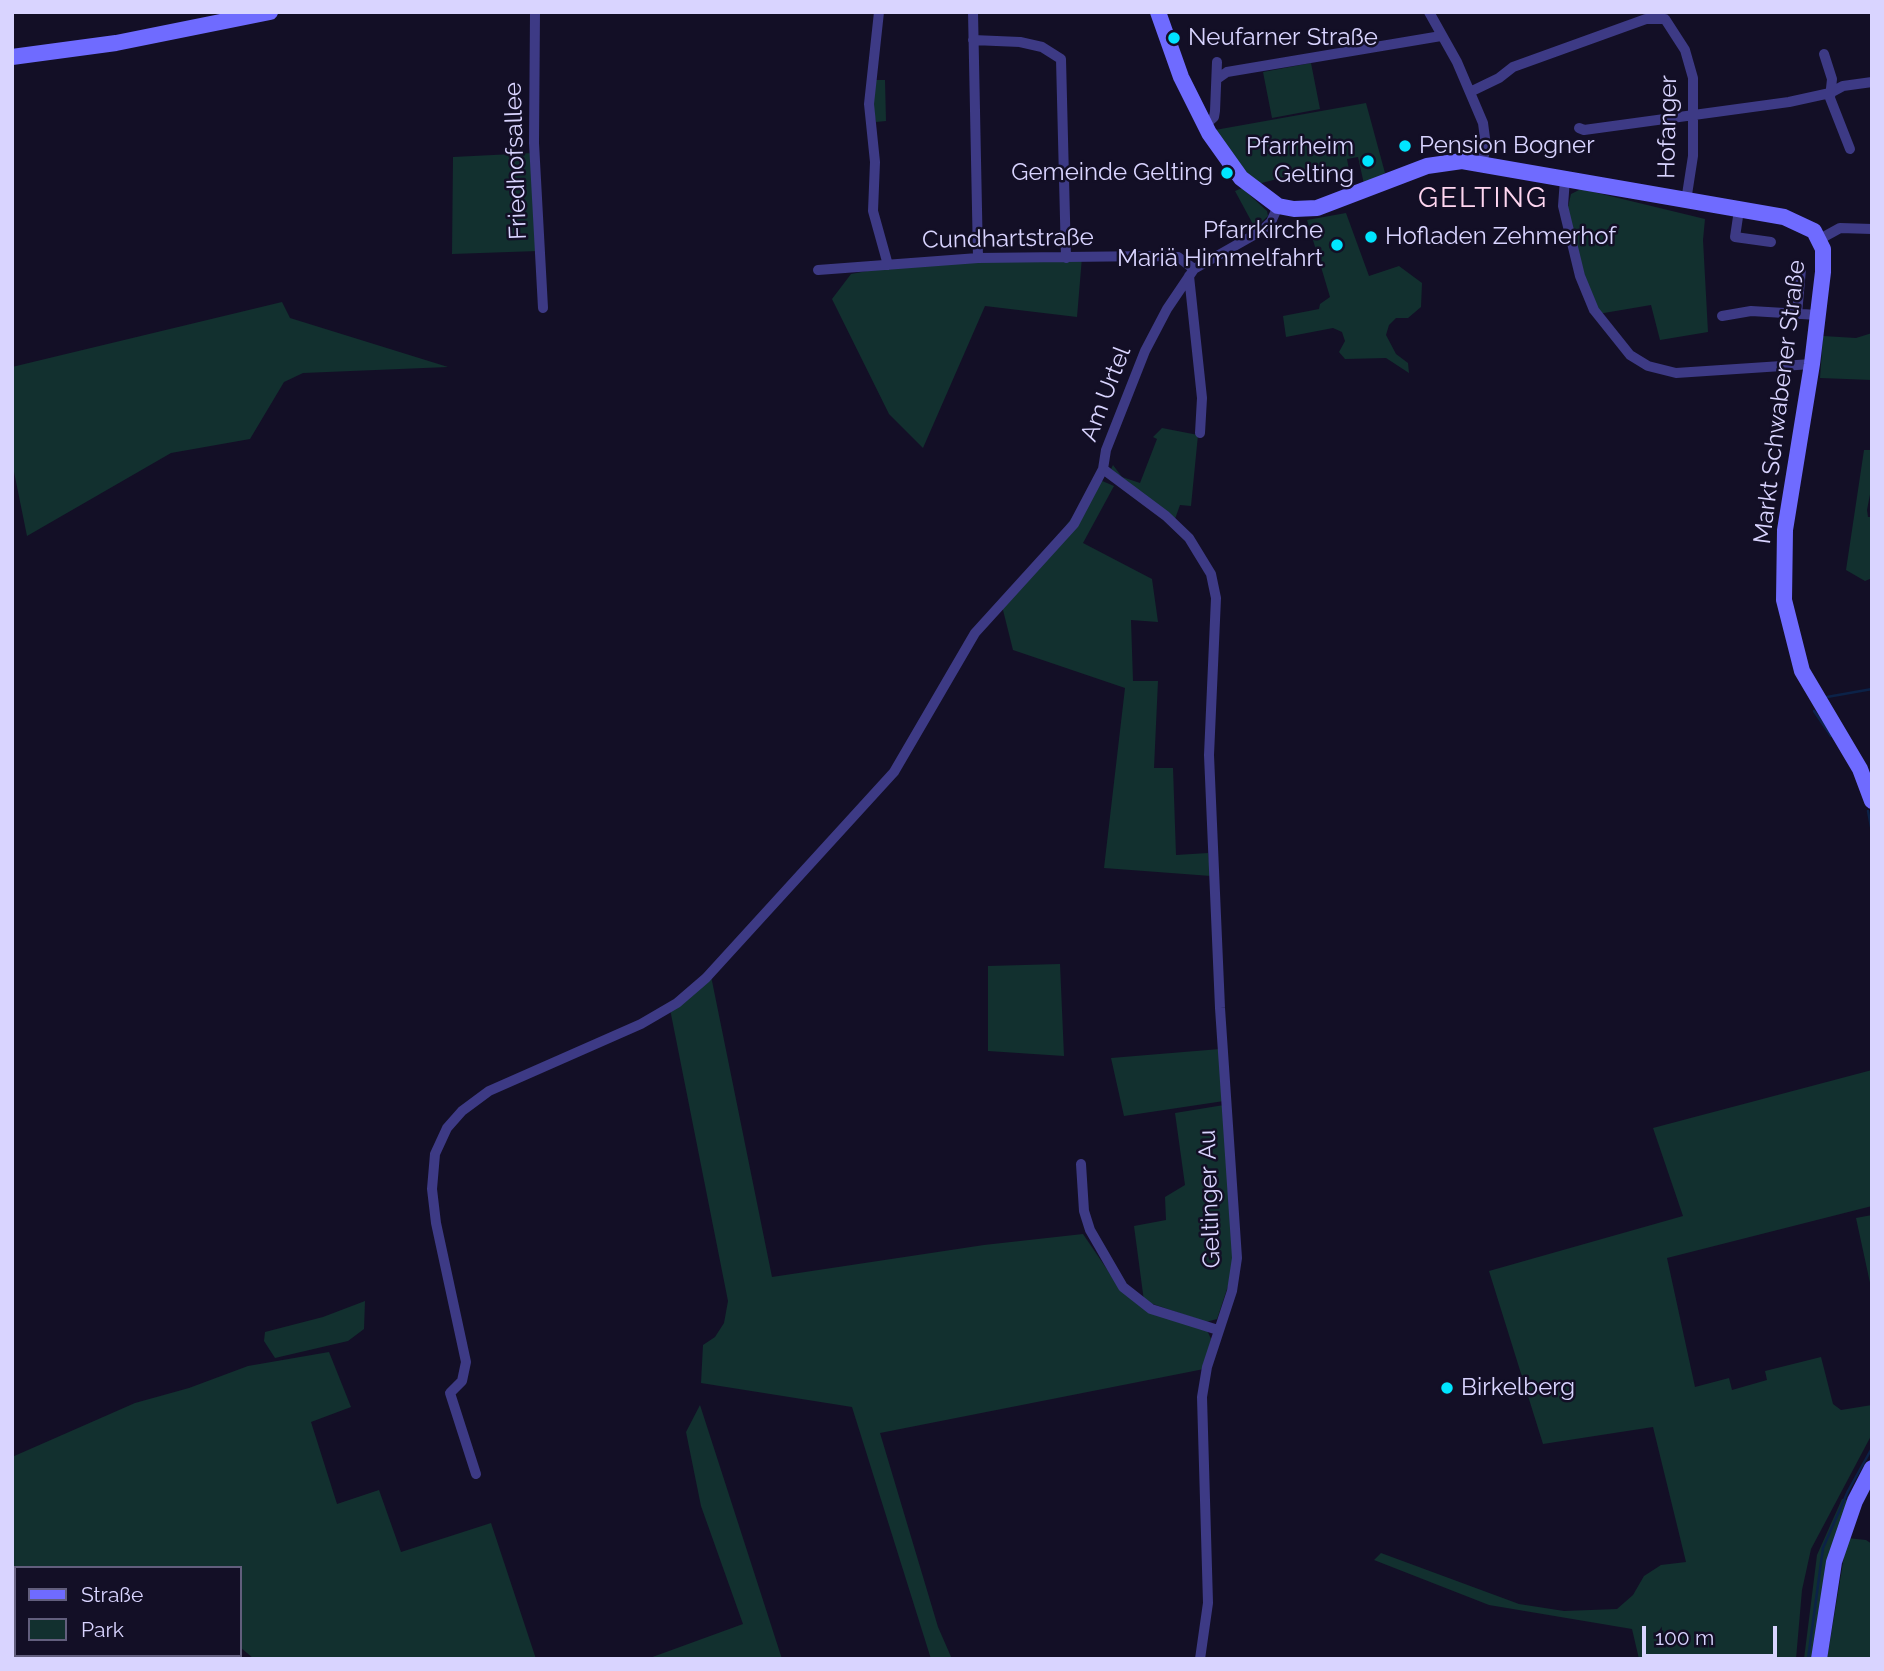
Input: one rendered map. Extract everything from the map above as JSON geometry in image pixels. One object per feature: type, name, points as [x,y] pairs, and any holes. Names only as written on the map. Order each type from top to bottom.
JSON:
[{"type":"main road","points":[[12,57],[116,43],[270,12]]},
{"type":"main road","points":[[1157,12],[1181,77],[1205,125],[1241,178],[1278,206]]},
{"type":"main road","name":"Markt Schwabener Straße","points":[[1278,206],[1294,209],[1317,208],[1427,166],[1452,161],[1739,210],[1799,222],[1814,231],[1820,239],[1823,259],[1812,364],[1785,530],[1784,600],[1801,671],[1860,769],[1872,801]]},
{"type":"main road","points":[[1819,1659],[1834,1562],[1854,1501],[1872,1468]]},
{"type":"street","name":"Friedhofsallee","points":[[534,12],[534,142],[543,308]]},
{"type":"street","points":[[879,12],[869,104],[875,162],[873,211],[888,265]]},
{"type":"street","points":[[973,12],[978,258]]},
{"type":"street","points":[[1429,12],[1457,62],[1485,135],[1482,164]]},
{"type":"street","name":"Hofanger","points":[[1470,92],[1499,78],[1513,67],[1657,17],[1671,25],[1685,50],[1692,78],[1693,156],[1686,201]]},
{"type":"street","points":[[1217,79],[1227,72],[1441,36]]},
{"type":"street","points":[[973,40],[1020,42],[1042,47],[1061,59],[1066,258]]},
{"type":"street","points":[[1824,54],[1832,79],[1830,93],[1850,149]]},
{"type":"street","points":[[1205,125],[1214,117],[1217,62]]},
{"type":"street","points":[[1578,128],[1584,130],[1693,116],[1830,93],[1843,86],[1872,82]]},
{"type":"street","points":[[1565,179],[1562,198],[1580,276],[1594,310],[1630,355],[1648,366],[1676,373],[1812,364]]},
{"type":"street","name":"Am Urtel","points":[[1209,733],[1217,608],[1211,574],[1200,553],[1177,525],[1103,469],[1106,450],[1145,351],[1167,309],[1191,272],[1261,231],[1271,222],[1278,206]]},
{"type":"street","points":[[1739,210],[1735,237],[1771,242]]},
{"type":"street","points":[[1820,239],[1840,228],[1872,229]]},
{"type":"street","name":"Cundhartstraße","points":[[818,270],[978,258],[1178,257],[1191,272]]},
{"type":"street","points":[[1797,314],[1801,269]]},
{"type":"street","points":[[1191,272],[1202,398],[1200,433]]},
{"type":"street","points":[[1722,316],[1751,311],[1818,315]]},
{"type":"street","points":[[476,1474],[450,1393],[462,1381],[466,1362],[436,1223],[432,1189],[435,1154],[447,1128],[462,1111],[489,1091],[641,1024],[677,1003],[706,978],[894,772],[975,633],[1074,524],[1103,469]]},
{"type":"street","name":"Geltinger Au","points":[[1200,1659],[1208,1603],[1202,1397],[1218,1330],[1232,1291],[1237,1240],[1220,1008],[1209,733]]},
{"type":"street","points":[[1081,1164],[1084,1211],[1090,1230],[1124,1287],[1152,1309],[1218,1330]]},
{"type":"green space","points":[[1311,63],[1320,109],[1272,118],[1263,72]]},
{"type":"green space","points":[[874,80],[885,80],[886,121],[876,122],[872,104]]},
{"type":"green space","points":[[1366,103],[1385,173],[1364,184],[1358,157],[1347,159],[1349,170],[1328,174],[1326,166],[1258,184],[1243,169],[1215,130]]},
{"type":"green space","points":[[533,153],[538,251],[452,254],[453,157]]},
{"type":"green space","points":[[1242,188],[1267,211],[1268,216],[1255,228],[1235,191]]},
{"type":"green space","points":[[1581,189],[1705,219],[1703,240],[1708,332],[1660,340],[1651,305],[1598,314],[1588,289],[1567,211],[1571,194]]},
{"type":"green space","points":[[1346,213],[1369,276],[1399,266],[1422,283],[1421,307],[1408,318],[1396,318],[1389,325],[1386,335],[1396,354],[1408,363],[1409,373],[1386,358],[1345,359],[1339,352],[1345,341],[1342,332],[1333,328],[1286,337],[1283,316],[1319,309],[1320,304],[1330,297],[1307,220]]},
{"type":"green space","points":[[1082,257],[1077,317],[985,306],[923,448],[889,414],[832,299],[851,274],[888,267],[977,259],[1067,262]]},
{"type":"green space","points":[[282,302],[290,318],[448,367],[303,373],[284,382],[250,439],[171,453],[27,536],[12,462],[12,367]]},
{"type":"green space","points":[[1872,333],[1872,380],[1820,378],[1823,336],[1856,338]]},
{"type":"green space","points":[[1162,428],[1198,435],[1191,506],[1180,505],[1175,519],[1111,469],[1113,465],[1122,477],[1140,483],[1157,439],[1153,437]]},
{"type":"green space","points":[[1864,450],[1872,450],[1872,484],[1867,510],[1868,517],[1872,517],[1872,578],[1865,581],[1846,570]]},
{"type":"green space","points":[[1100,480],[1114,486],[1083,543],[1152,579],[1158,622],[1131,620],[1133,681],[1158,681],[1154,768],[1173,768],[1176,855],[1208,853],[1211,876],[1104,868],[1125,688],[1013,650],[1001,602],[1027,578]]},
{"type":"green space","points":[[1060,964],[1064,1056],[988,1051],[988,966]]},
{"type":"green space","points":[[711,976],[772,1277],[984,1245],[1083,1234],[1119,1287],[1138,1304],[1207,1330],[1211,1339],[1204,1369],[880,1433],[938,1627],[952,1659],[931,1659],[852,1407],[701,1383],[703,1345],[715,1337],[724,1323],[728,1301],[670,1009]]},
{"type":"green space","points":[[1220,1049],[1224,1101],[1124,1116],[1111,1058]]},
{"type":"green space","points":[[1872,1070],[1872,1206],[1667,1258],[1695,1387],[1729,1378],[1732,1390],[1767,1380],[1765,1371],[1821,1357],[1833,1404],[1841,1410],[1872,1405],[1872,1434],[1811,1549],[1802,1590],[1796,1659],[1639,1659],[1632,1629],[1489,1605],[1374,1560],[1381,1553],[1519,1604],[1564,1611],[1617,1609],[1633,1595],[1644,1576],[1661,1565],[1686,1562],[1653,1427],[1543,1444],[1489,1271],[1683,1216],[1653,1128]]},
{"type":"green space","points":[[1224,1105],[1234,1268],[1217,1319],[1206,1322],[1144,1301],[1134,1226],[1166,1220],[1165,1197],[1185,1185],[1175,1113]]},
{"type":"green space","points":[[1872,1215],[1872,1292],[1856,1218]]},
{"type":"green space","points":[[365,1301],[364,1329],[348,1341],[275,1358],[264,1341],[265,1332],[323,1317]]},
{"type":"green space","points":[[329,1352],[351,1407],[311,1422],[337,1504],[379,1490],[401,1552],[491,1523],[536,1659],[254,1659],[242,1649],[242,1566],[14,1566],[14,1657],[176,1659],[12,1659],[12,1457],[135,1403],[189,1388],[248,1366]]},
{"type":"green space","points":[[700,1405],[782,1659],[647,1659],[743,1624],[701,1506],[686,1432]]},
{"type":"green space","points":[[1842,1499],[1849,1500],[1814,1659],[1804,1659],[1817,1555]]},
{"type":"green space","points":[[1847,1538],[1866,1540],[1872,1544],[1872,1659],[1827,1659]]},
{"type":"waterway","points":[[1827,697],[1872,689]]},
{"type":"waterway","points":[[1814,711],[1831,736]]},
{"type":"waterway","points":[[1868,811],[1872,832]]},
{"type":"waterway","points":[[1808,1659],[1823,1548],[1848,1491],[1872,1448]]},
{"type":"place","name":"Neufarner Straße","points":[[1174,38]]},
{"type":"place","name":"Pension Bogner","points":[[1405,146]]},
{"type":"place","name":"Pfarrheim Gelting","points":[[1368,161]]},
{"type":"place","name":"Gemeinde Gelting","points":[[1227,173]]},
{"type":"place","name":"Hofladen Zehmerhof","points":[[1371,237]]},
{"type":"place","name":"Pfarrkirche Mariä Himmelfahrt","points":[[1337,245]]},
{"type":"place","name":"Birkelberg","points":[[1447,1388]]},
{"type":"district","name":"GELTING","points":[[1483,199]]}]
